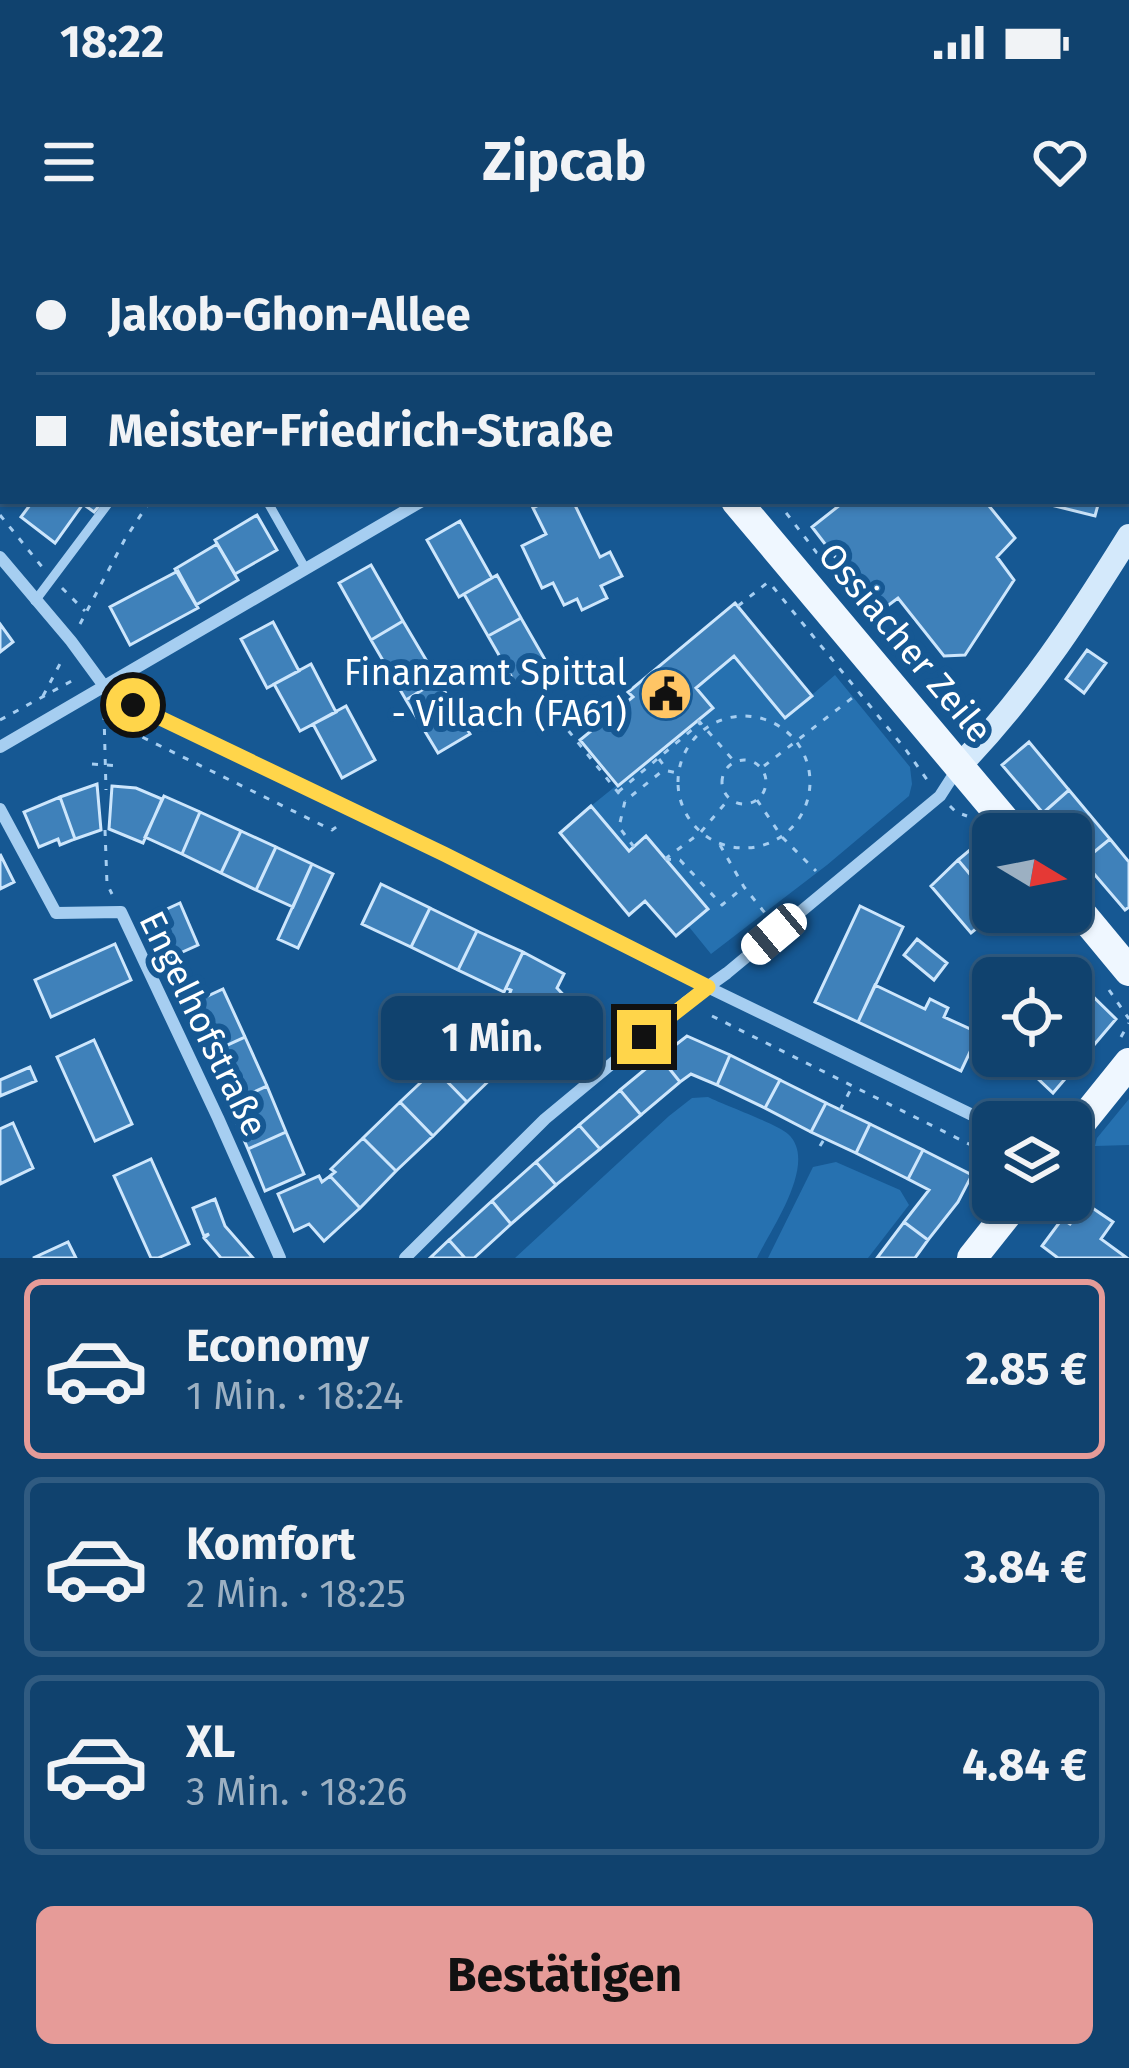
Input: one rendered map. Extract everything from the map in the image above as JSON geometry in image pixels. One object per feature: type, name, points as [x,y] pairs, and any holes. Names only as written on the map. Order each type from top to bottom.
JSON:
[{"type":"main road","name":"Ossiacher Zeile","points":[[726,509],[998,813]]},
{"type":"main road","points":[[958,767],[1043,667],[1129,536]]},
{"type":"main road","points":[[1092,926],[1129,971]]},
{"type":"main road","points":[[1092,1110],[1129,1063]]},
{"type":"main road","points":[[972,1258],[1001,1221]]},
{"type":"street","points":[[0,747],[417,504]]},
{"type":"street","points":[[0,557],[104,686],[133,705],[972,1115]]},
{"type":"street","points":[[405,1258],[545,1119],[940,796],[958,767]]},
{"type":"street","name":"Engelhofstraße","points":[[0,809],[56,914],[121,912],[280,1258]]},
{"type":"lane","points":[[35,601],[108,504]]},
{"type":"lane","points":[[270,504],[286,522],[305,568]]},
{"type":"path","points":[[77,629],[148,504]]},
{"type":"path","points":[[738,606],[769,582],[927,779]]},
{"type":"path","points":[[43,696],[68,647]]},
{"type":"path","points":[[0,720],[72,680]]},
{"type":"path","points":[[761,768],[858,694]]},
{"type":"path","points":[[106,790],[104,714],[332,830]]},
{"type":"path","points":[[736,716],[758,717],[779,725],[798,741],[811,780],[808,802],[798,822],[782,837],[763,847],[741,849],[700,833],[686,816],[678,773],[685,752],[706,729],[736,716]]},
{"type":"path","points":[[559,718],[625,801]]},
{"type":"path","points":[[618,792],[699,721],[734,761]]},
{"type":"path","points":[[658,758],[678,773]]},
{"type":"path","points":[[749,760],[765,774],[765,788],[757,800],[743,804],[724,794],[722,779],[734,761],[749,760]]},
{"type":"path","points":[[92,764],[118,766]]},
{"type":"path","points":[[634,847],[619,827],[625,801],[666,768]]},
{"type":"path","points":[[730,799],[700,833],[665,859],[680,860],[722,905],[744,887]]},
{"type":"path","points":[[757,800],[782,837],[816,871]]},
{"type":"path","points":[[105,830],[107,884],[121,912]]},
{"type":"path","points":[[719,844],[765,913]]},
{"type":"path","points":[[1129,1000],[1122,1006],[1129,1019]]},
{"type":"path","points":[[712,1016],[972,1146]]},
{"type":"path","points":[[840,1110],[853,1086]]},
{"type":"path","points":[[820,1146],[824,1138]]},
{"type":"shaded area","points":[[734,656],[785,718],[835,675],[910,767],[912,784],[909,796],[711,954],[591,806],[712,708],[696,688]]},
{"type":"shaded area","points":[[708,1097],[782,1130],[796,1146],[796,1178],[757,1258],[515,1258],[669,1116],[692,1098]]},
{"type":"shaded area","points":[[1129,1099],[1129,1145],[1095,1146],[1097,1138]]},
{"type":"shaded area","points":[[836,1162],[900,1190],[909,1205],[868,1258],[768,1258],[813,1167]]},
{"type":"building","points":[[31,504],[83,504],[55,543],[21,517]]},
{"type":"building","points":[[574,504],[600,557],[610,552],[622,576],[601,586],[607,598],[582,610],[577,599],[564,605],[553,583],[542,588],[522,546],[546,534],[533,508]]},
{"type":"building","points":[[841,504],[987,504],[1015,538],[997,557],[1014,580],[965,655],[944,656],[898,598],[878,613],[812,527]]},
{"type":"building","points":[[1047,504],[1098,504],[1095,516]]},
{"type":"building","points":[[257,515],[277,550],[235,574],[215,540]]},
{"type":"building","points":[[460,521],[492,578],[459,597],[427,540]]},
{"type":"building","points":[[217,544],[238,580],[196,605],[175,569]]},
{"type":"building","points":[[371,565],[403,621],[371,640],[339,583]]},
{"type":"building","points":[[178,571],[198,608],[130,645],[110,607]]},
{"type":"building","points":[[497,575],[521,618],[488,636],[464,594]]},
{"type":"building","name":"Finanzamt Spittal - Villach (FA61)","points":[[735,603],[812,696],[785,718],[734,656],[696,688],[713,708],[618,786],[580,740],[633,697],[628,692]]},
{"type":"building","points":[[521,618],[548,665],[515,683],[488,636]]},
{"type":"building","points":[[403,621],[438,680],[406,700],[371,640]]},
{"type":"building","points":[[273,622],[299,671],[267,688],[241,639]]},
{"type":"building","points":[[0,624],[13,642],[0,652]]},
{"type":"building","points":[[1087,650],[1106,663],[1084,693],[1066,679]]},
{"type":"building","points":[[311,664],[336,712],[300,731],[274,684]]},
{"type":"building","points":[[438,680],[470,734],[438,753],[406,700]]},
{"type":"building","points":[[346,706],[375,760],[342,778],[313,724]]},
{"type":"building","points":[[1029,742],[1069,790],[1043,813],[1002,765]]},
{"type":"building","points":[[97,784],[101,830],[75,839],[60,797]]},
{"type":"building","points":[[112,786],[136,788],[162,799],[143,843],[109,829]]},
{"type":"building","points":[[1069,790],[1088,813],[1043,813]]},
{"type":"building","points":[[164,796],[200,812],[182,854],[145,837]]},
{"type":"building","points":[[60,797],[75,839],[60,845],[58,839],[39,847],[24,812]]},
{"type":"building","points":[[591,806],[629,851],[646,836],[708,909],[676,936],[645,901],[629,915],[560,833]]},
{"type":"building","points":[[200,812],[241,831],[221,873],[182,854]]},
{"type":"building","points":[[1092,817],[1110,839],[1092,854]]},
{"type":"building","points":[[241,831],[276,847],[256,890],[221,873]]},
{"type":"building","points":[[1110,839],[1129,862],[1129,907],[1125,910],[1092,872],[1092,854]]},
{"type":"building","points":[[276,847],[312,864],[293,907],[256,890]]},
{"type":"building","points":[[972,848],[972,877],[958,860]]},
{"type":"building","points":[[0,854],[14,882],[0,889]]},
{"type":"building","points":[[958,860],[972,876],[972,932],[971,933],[931,886]]},
{"type":"building","points":[[312,864],[333,874],[298,948],[278,939]]},
{"type":"building","points":[[381,884],[430,908],[411,947],[362,924]]},
{"type":"building","points":[[180,903],[198,945],[160,962],[141,921]]},
{"type":"building","points":[[860,906],[903,927],[858,1022],[815,1002]]},
{"type":"building","points":[[430,908],[477,931],[458,970],[411,947]]},
{"type":"building","points":[[477,931],[523,952],[504,992],[458,970]]},
{"type":"building","points":[[917,939],[947,963],[934,980],[904,955]]},
{"type":"building","points":[[115,944],[131,980],[51,1017],[35,980]]},
{"type":"building","points":[[523,952],[564,974],[557,988],[570,1002],[539,1032],[507,1000],[511,990],[506,988]]},
{"type":"building","points":[[875,985],[925,1009],[930,999],[948,1008],[944,1017],[972,1030],[972,1048],[961,1071],[858,1022]]},
{"type":"building","points":[[223,989],[245,1037],[206,1055],[184,1007]]},
{"type":"building","points":[[1092,995],[1116,1019],[1092,1047]]},
{"type":"building","points":[[507,1000],[539,1032],[503,1067],[472,1034]]},
{"type":"building","points":[[472,1034],[503,1067],[467,1102],[435,1069]]},
{"type":"building","points":[[687,1036],[730,1055],[717,1085],[691,1074],[680,1082],[660,1057]]},
{"type":"building","points":[[245,1037],[267,1086],[228,1104],[206,1055]]},
{"type":"building","points":[[94,1040],[132,1124],[95,1141],[57,1057]]},
{"type":"building","points":[[730,1055],[780,1080],[765,1108],[717,1085]]},
{"type":"building","points":[[660,1057],[680,1082],[641,1115],[620,1090]]},
{"type":"building","points":[[30,1067],[36,1081],[0,1096],[0,1080]]},
{"type":"building","points":[[435,1069],[467,1102],[433,1136],[400,1102]]},
{"type":"building","points":[[1036,1077],[1067,1077],[1053,1093]]},
{"type":"building","points":[[780,1080],[826,1103],[811,1132],[765,1108]]},
{"type":"building","points":[[267,1086],[286,1132],[248,1149],[228,1104]]},
{"type":"building","points":[[620,1090],[641,1115],[600,1149],[579,1125]]},
{"type":"building","points":[[400,1102],[433,1136],[396,1171],[363,1138]]},
{"type":"building","points":[[826,1103],[870,1124],[856,1153],[811,1132]]},
{"type":"building","points":[[13,1123],[33,1168],[0,1184],[0,1129]]},
{"type":"building","points":[[870,1124],[923,1150],[908,1179],[856,1153]]},
{"type":"building","points":[[579,1125],[600,1149],[556,1185],[536,1162]]},
{"type":"building","points":[[286,1132],[304,1174],[265,1191],[248,1149]]},
{"type":"building","points":[[363,1138],[396,1171],[360,1208],[330,1176],[335,1172],[331,1169]]},
{"type":"building","points":[[923,1150],[972,1175],[928,1240],[904,1222],[929,1190],[908,1179]]},
{"type":"building","points":[[151,1159],[189,1244],[158,1258],[151,1258],[114,1176]]},
{"type":"building","points":[[536,1162],[556,1185],[511,1224],[492,1201]]},
{"type":"building","points":[[319,1176],[322,1182],[330,1176],[360,1208],[324,1241],[309,1224],[294,1231],[278,1194]]},
{"type":"building","points":[[215,1199],[225,1226],[253,1258],[221,1258],[204,1238],[209,1234],[204,1236],[193,1208]]},
{"type":"building","points":[[492,1201],[511,1224],[474,1258],[465,1258],[449,1240]]},
{"type":"building","points":[[1092,1208],[1113,1222],[1101,1239],[1127,1258],[1058,1258],[1042,1246],[1061,1221],[1092,1221]]},
{"type":"building","points":[[904,1222],[928,1240],[915,1258],[877,1258]]},
{"type":"building","points":[[449,1240],[465,1258],[430,1258]]},
{"type":"building","points":[[68,1242],[76,1258],[33,1258]]},
{"type":"place","name":"Finanzamt Spittal - Villach (FA61)","points":[[666,694]]},
{"type":"route","points":[[133,705],[708,987],[644,1037]]}]
